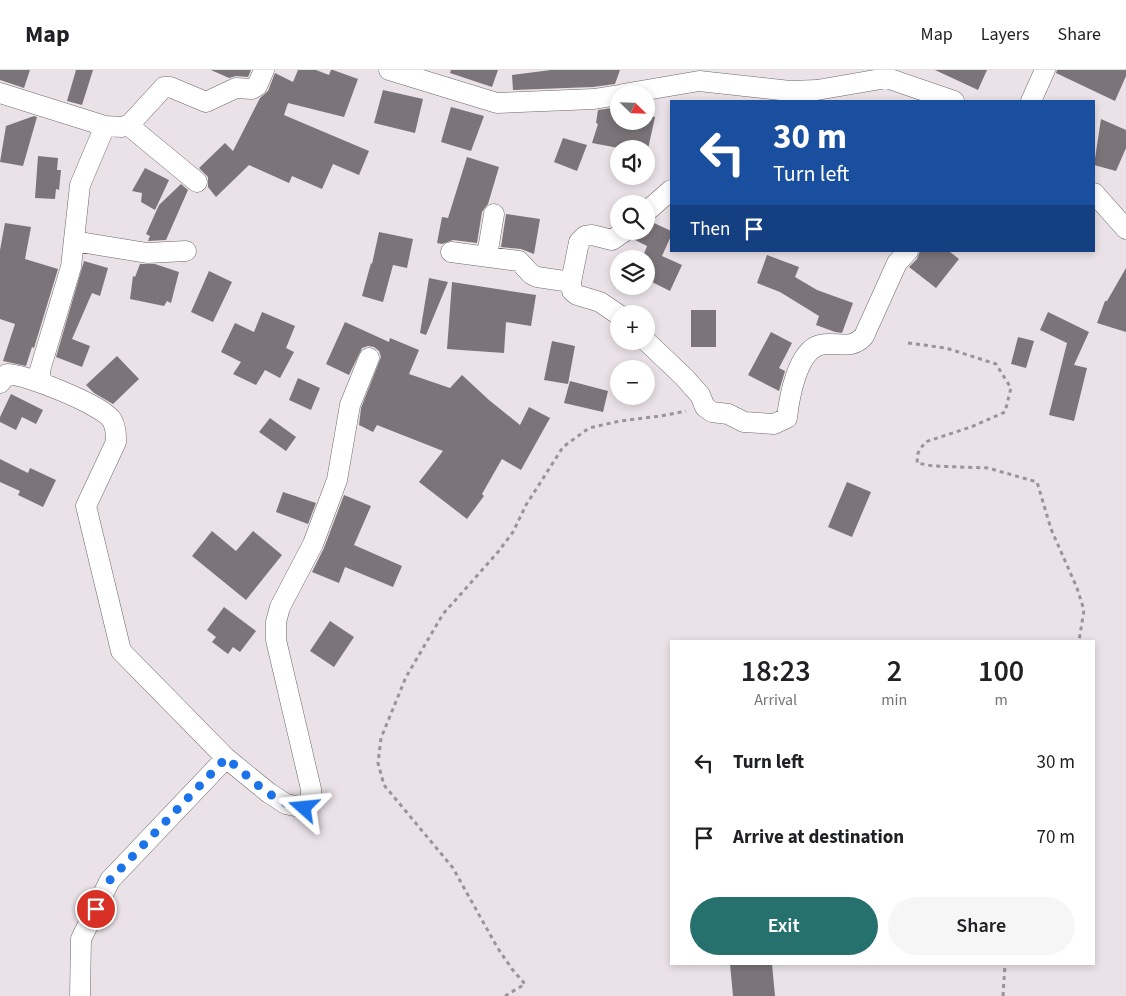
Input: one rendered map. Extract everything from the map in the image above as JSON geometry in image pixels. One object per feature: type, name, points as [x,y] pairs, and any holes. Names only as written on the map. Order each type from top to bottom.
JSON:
[{"type":"street","points":[[0,93],[105,126],[122,127],[128,125],[164,87],[170,87],[206,102],[236,88],[252,89],[257,86],[264,70]]},
{"type":"street","points":[[389,70],[497,103],[594,99],[610,96]]},
{"type":"street","points":[[1031,100],[1045,70]]},
{"type":"street","points":[[655,89],[684,84],[760,94],[790,91],[821,96],[887,78],[951,100]]},
{"type":"street","points":[[128,125],[197,182]]},
{"type":"street","points":[[41,382],[40,370],[71,268],[80,185],[105,126]]},
{"type":"street","points":[[655,204],[670,191]]},
{"type":"street","points":[[1095,194],[1126,229]]},
{"type":"street","points":[[487,256],[494,214]]},
{"type":"street","points":[[610,240],[592,235],[585,236],[579,242],[570,282],[572,291],[577,295],[600,302],[610,309]]},
{"type":"street","points":[[74,242],[147,253],[186,251]]},
{"type":"street","points":[[450,252],[519,261],[531,274],[570,282]]},
{"type":"street","points":[[655,350],[684,377],[700,395],[705,406],[712,412],[728,414],[744,422],[774,424],[787,418],[790,396],[799,369],[808,353],[819,345],[852,345],[864,336],[897,263],[907,252]]},
{"type":"street","points":[[0,382],[7,374],[41,382],[101,410],[111,418],[116,431],[116,442],[86,506],[121,651],[226,758],[269,793],[286,804],[304,808],[308,805],[311,798],[311,788],[276,640],[276,622],[280,607],[313,544],[337,480],[350,405],[369,358]]},
{"type":"street","points":[[80,996],[81,939],[110,880],[226,758]]},
{"type":"path","points":[[908,343],[946,348],[996,364],[1011,388],[1005,412],[971,427],[925,442],[918,453],[917,463],[933,466],[988,468],[1037,482],[1050,529],[1077,588],[1084,610],[1079,640]]},
{"type":"path","points":[[505,996],[525,984],[512,970],[497,946],[453,868],[384,785],[378,763],[381,738],[406,677],[443,614],[498,552],[513,532],[526,505],[563,447],[590,428],[620,421],[687,411],[712,412]]},
{"type":"path","points":[[1003,996],[1005,965]]},
{"type":"building","points":[[0,70],[30,70],[24,88],[0,80]]},
{"type":"building","points":[[76,70],[93,70],[82,105],[67,101]]},
{"type":"building","points":[[211,70],[251,70],[248,77],[236,76],[229,78]]},
{"type":"building","points":[[298,70],[316,70],[329,75],[331,70],[333,70],[358,79],[344,117],[288,103],[284,115],[369,151],[359,175],[333,164],[322,189],[292,176],[289,183],[249,165],[216,197],[208,187],[208,177],[199,168],[225,143],[233,151],[260,98],[268,91],[275,73],[293,82]]},
{"type":"building","points":[[451,70],[498,70],[492,87],[450,73]]},
{"type":"building","points":[[551,70],[620,70],[615,84],[593,87],[513,90],[512,75]]},
{"type":"building","points":[[935,70],[987,70],[978,90]]},
{"type":"building","points":[[1057,70],[1126,70],[1126,76],[1115,101],[1056,73]]},
{"type":"building","points":[[383,90],[423,99],[415,133],[374,123]]},
{"type":"building","points":[[451,107],[484,116],[471,151],[441,142]]},
{"type":"building","points":[[610,108],[610,130],[652,130],[650,140],[610,140],[610,146],[592,143],[598,124],[596,123],[598,110]]},
{"type":"building","points":[[34,116],[37,117],[23,166],[0,162],[6,126]]},
{"type":"building","points":[[1101,119],[1126,130],[1126,148],[1116,171],[1095,165]]},
{"type":"building","points":[[563,138],[587,145],[577,171],[554,162]]},
{"type":"building","points":[[38,156],[58,158],[57,170],[61,170],[59,190],[56,189],[55,199],[35,198]]},
{"type":"building","points":[[467,157],[499,167],[488,204],[482,212],[477,243],[453,240],[442,244],[437,243],[442,217],[448,218]]},
{"type":"building","points":[[145,168],[169,180],[155,210],[141,202],[142,193],[132,191]]},
{"type":"building","points":[[181,184],[188,190],[166,240],[148,241],[150,236],[146,234],[159,205]]},
{"type":"building","points":[[506,214],[540,219],[534,254],[521,249],[501,247]]},
{"type":"building","points":[[5,223],[31,227],[25,259],[58,269],[34,348],[32,347],[26,366],[3,361],[15,324],[0,319],[0,250]]},
{"type":"building","points":[[655,223],[670,231],[670,238],[662,256],[682,265],[670,291],[655,284],[655,250],[645,250],[647,246],[635,240],[655,240]]},
{"type":"building","points":[[379,232],[413,239],[407,268],[393,265],[383,302],[362,296]]},
{"type":"building","points":[[920,252],[950,252],[959,259],[936,288],[909,267],[917,259]]},
{"type":"building","points":[[767,255],[799,267],[795,277],[817,290],[853,303],[842,333],[816,325],[819,316],[780,292],[757,283]]},
{"type":"building","points":[[84,261],[108,268],[100,296],[92,293],[72,339],[90,346],[82,367],[56,357]]},
{"type":"building","points":[[140,264],[155,264],[179,272],[171,303],[167,301],[164,306],[130,299],[133,276],[135,277]]},
{"type":"building","points":[[1126,268],[1126,332],[1097,323],[1105,301],[1107,301]]},
{"type":"building","points":[[209,271],[232,282],[213,322],[191,312]]},
{"type":"building","points":[[429,278],[448,282],[426,335],[420,333]]},
{"type":"building","points":[[452,282],[536,295],[531,326],[506,322],[504,353],[447,349]]},
{"type":"building","points":[[691,310],[716,310],[716,347],[691,347]]},
{"type":"building","points":[[262,312],[295,326],[286,348],[294,352],[280,378],[265,370],[256,385],[233,374],[241,362],[221,352],[235,323],[254,332]]},
{"type":"building","points":[[1048,312],[1089,332],[1074,365],[1087,368],[1074,421],[1049,415],[1067,343],[1040,330]]},
{"type":"building","points":[[345,322],[389,342],[390,338],[419,350],[409,374],[450,388],[462,375],[520,425],[529,407],[550,418],[521,470],[502,459],[482,494],[484,496],[467,519],[419,482],[443,451],[377,425],[373,432],[359,425],[361,408],[381,357],[379,351],[374,347],[362,348],[349,375],[326,364]]},
{"type":"building","points":[[771,332],[792,343],[779,368],[785,371],[779,391],[748,375]]},
{"type":"building","points":[[1018,337],[1034,341],[1026,368],[1011,364]]},
{"type":"building","points":[[552,341],[575,346],[568,384],[544,380]]},
{"type":"building","points":[[117,356],[139,379],[113,404],[94,393],[86,385]]},
{"type":"building","points":[[298,378],[320,388],[311,410],[289,400]]},
{"type":"building","points":[[570,381],[608,391],[603,412],[564,403]]},
{"type":"building","points":[[11,394],[43,410],[36,424],[22,417],[16,430],[0,422],[0,417]]},
{"type":"building","points":[[270,418],[296,437],[286,451],[259,432]]},
{"type":"building","points":[[0,459],[28,473],[30,468],[56,480],[43,507],[18,495],[20,491],[0,482]]},
{"type":"building","points":[[847,482],[871,492],[852,537],[828,527]]},
{"type":"building","points":[[283,492],[316,503],[308,524],[276,512]]},
{"type":"building","points":[[344,495],[371,506],[354,545],[402,566],[393,587],[345,567],[339,583],[312,572],[324,548]]},
{"type":"building","points":[[212,531],[236,551],[253,531],[282,555],[246,600],[192,556]]},
{"type":"building","points":[[224,607],[256,631],[240,652],[233,647],[228,654],[212,642],[216,637],[207,630]]},
{"type":"building","points":[[330,621],[354,637],[334,667],[310,651]]},
{"type":"building","points":[[730,965],[772,965],[775,996],[733,996]]},
{"type":"route","points":[[96,909],[110,880],[226,758],[269,793],[286,804],[304,808]]}]
